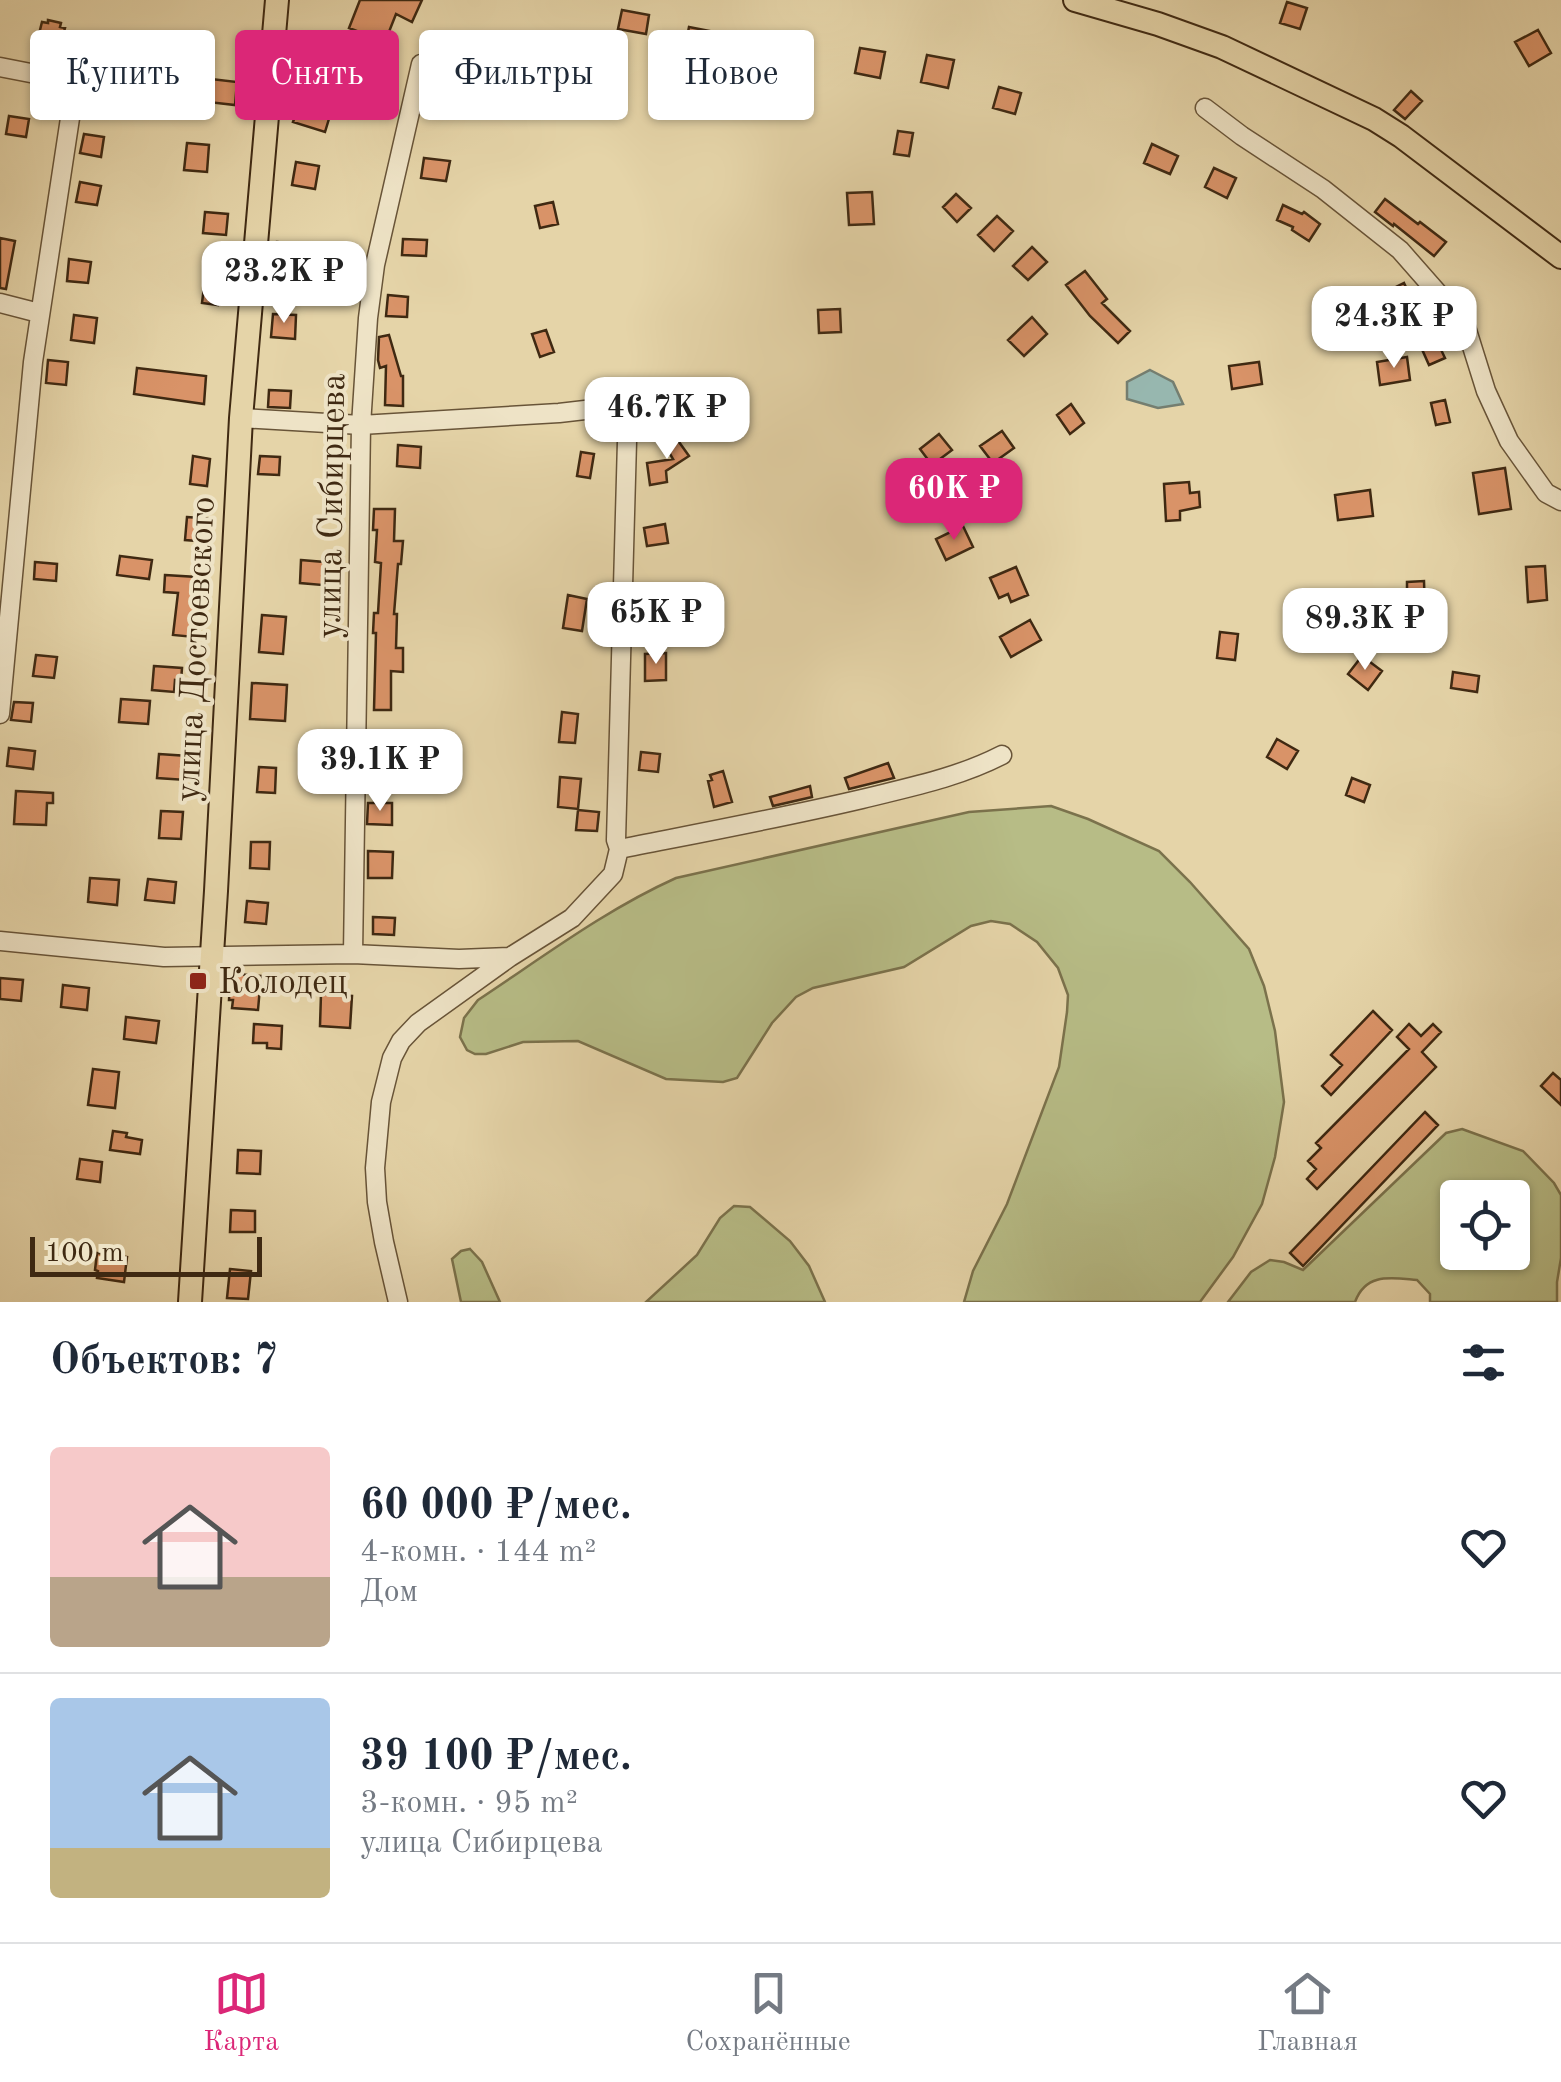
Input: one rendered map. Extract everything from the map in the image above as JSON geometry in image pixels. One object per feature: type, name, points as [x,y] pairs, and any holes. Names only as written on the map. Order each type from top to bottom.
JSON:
[{"type":"main road","name":"улица Достоевского","points":[[190,1302],[241,418],[277,0]]},
{"type":"main road","points":[[1074,0],[1222,47],[1374,119],[1561,257]]},
{"type":"street","points":[[0,67],[50,77],[70,92],[72,105],[9,526],[0,714]]},
{"type":"street","name":"улица Сибирцева","points":[[353,954],[361,425],[368,318],[375,265],[419,73]]},
{"type":"street","points":[[1205,108],[1323,189],[1400,250],[1465,324],[1486,390],[1509,441],[1546,493],[1561,502]]},
{"type":"street","points":[[0,304],[39,313]]},
{"type":"street","points":[[241,418],[361,425],[628,406],[616,840],[619,850],[613,874],[572,918],[510,957],[418,1024],[401,1041],[380,1102],[375,1168],[380,1215],[398,1302]]},
{"type":"street","points":[[619,850],[907,788],[974,769],[1002,755]]},
{"type":"street","points":[[0,941],[164,957],[510,957]]},
{"type":"green space","points":[[1051,806],[1159,851],[1249,949],[1264,986],[1275,1031],[1284,1102],[1275,1157],[1262,1204],[1233,1257],[1200,1302],[964,1302],[973,1271],[1007,1204],[1059,1067],[1067,1012],[1068,995],[1058,968],[1037,942],[1010,924],[991,921],[971,926],[904,967],[813,988],[796,997],[772,1023],[737,1078],[723,1082],[666,1079],[578,1041],[523,1042],[475,1054],[467,1050],[460,1037],[464,1018],[478,1000],[599,919],[676,878],[969,812]]},
{"type":"green space","points":[[1462,1129],[1523,1151],[1561,1195],[1557,1302],[1430,1302],[1430,1294],[1417,1280],[1389,1278],[1373,1281],[1355,1302],[1228,1302],[1251,1272],[1270,1260],[1303,1270],[1446,1133]]},
{"type":"green space","points":[[734,1206],[750,1207],[790,1241],[809,1266],[825,1302],[646,1302],[697,1255],[720,1218]]},
{"type":"green space","points":[[470,1249],[482,1262],[500,1302],[461,1302],[452,1259]]},
{"type":"water","points":[[1150,370],[1173,382],[1183,404],[1158,408],[1127,399],[1127,382]]},
{"type":"building","points":[[360,0],[422,0],[412,22],[396,14],[390,30],[349,28]]},
{"type":"building","points":[[1287,2],[1307,8],[1300,29],[1280,23]]},
{"type":"building","points":[[622,10],[649,15],[646,34],[618,29]]},
{"type":"building","points":[[42,22],[61,23],[64,30],[40,30]]},
{"type":"building","points":[[1538,30],[1551,53],[1529,66],[1515,42]]},
{"type":"building","points":[[860,48],[885,52],[880,78],[855,73]]},
{"type":"building","points":[[927,55],[954,60],[948,88],[921,82]]},
{"type":"building","points":[[215,79],[235,82],[235,105],[215,103]]},
{"type":"building","points":[[999,87],[1021,93],[1015,114],[993,108]]},
{"type":"building","points":[[1411,91],[1422,101],[1405,119],[1394,110]]},
{"type":"building","points":[[9,116],[29,119],[26,137],[6,134]]},
{"type":"building","points":[[294,120],[329,120],[325,132]]},
{"type":"building","points":[[898,131],[913,133],[909,156],[894,154]]},
{"type":"building","points":[[84,134],[104,137],[101,157],[80,153]]},
{"type":"building","points":[[187,143],[209,145],[207,172],[184,170]]},
{"type":"building","points":[[1152,144],[1178,156],[1170,174],[1144,163]]},
{"type":"building","points":[[424,158],[450,161],[446,181],[421,178]]},
{"type":"building","points":[[296,162],[319,166],[315,189],[292,185]]},
{"type":"building","points":[[1214,168],[1236,178],[1227,198],[1205,187]]},
{"type":"building","points":[[80,182],[101,186],[97,205],[76,202]]},
{"type":"building","points":[[872,192],[874,224],[849,225],[847,193]]},
{"type":"building","points":[[956,194],[971,208],[957,222],[943,207]]},
{"type":"building","points":[[1385,199],[1446,242],[1434,256],[1375,212]]},
{"type":"building","points":[[553,202],[558,224],[540,228],[535,206]]},
{"type":"building","points":[[1283,205],[1304,212],[1320,224],[1309,241],[1277,220]]},
{"type":"building","points":[[205,212],[228,214],[226,235],[203,233]]},
{"type":"building","points":[[997,216],[1013,231],[994,251],[978,235]]},
{"type":"building","points":[[0,238],[15,241],[6,289],[0,288]]},
{"type":"building","points":[[403,239],[427,240],[426,256],[402,255]]},
{"type":"building","points":[[277,242],[297,244],[296,262],[276,261]]},
{"type":"building","points":[[1032,247],[1047,262],[1028,280],[1013,266]]},
{"type":"building","points":[[69,259],[91,262],[88,283],[67,281]]},
{"type":"building","points":[[1085,271],[1107,299],[1102,303],[1130,331],[1118,343],[1066,285]]},
{"type":"building","points":[[205,279],[221,281],[218,305],[202,303]]},
{"type":"building","points":[[1404,283],[1414,304],[1403,310],[1397,298],[1401,325],[1398,326],[1386,301],[1374,305],[1372,299]]},
{"type":"building","points":[[388,295],[408,297],[407,317],[386,316]]},
{"type":"building","points":[[840,309],[841,332],[819,333],[818,310]]},
{"type":"building","points":[[273,314],[296,315],[295,339],[271,337]]},
{"type":"building","points":[[74,315],[97,318],[94,343],[71,340]]},
{"type":"building","points":[[1032,317],[1047,334],[1024,356],[1008,340]]},
{"type":"building","points":[[546,330],[554,352],[540,357],[532,334]]},
{"type":"building","points":[[389,335],[403,376],[403,406],[385,405],[386,366],[380,368],[378,360],[379,337]]},
{"type":"building","points":[[1436,339],[1445,358],[1429,365],[1421,347]]},
{"type":"building","points":[[1407,357],[1410,380],[1380,385],[1377,362]]},
{"type":"building","points":[[48,360],[68,362],[66,385],[46,383]]},
{"type":"building","points":[[1259,362],[1262,384],[1232,389],[1229,366]]},
{"type":"building","points":[[137,368],[206,376],[204,404],[134,394]]},
{"type":"building","points":[[269,390],[291,391],[290,408],[268,407]]},
{"type":"building","points":[[1445,400],[1450,422],[1436,425],[1431,403]]},
{"type":"building","points":[[1071,404],[1084,423],[1070,434],[1057,415]]},
{"type":"building","points":[[1002,431],[1014,448],[993,463],[980,446]]},
{"type":"building","points":[[939,434],[952,450],[932,465],[920,449]]},
{"type":"building","points":[[674,435],[689,456],[666,471],[667,482],[650,485],[647,463],[673,459],[663,442]]},
{"type":"building","points":[[398,445],[421,447],[420,468],[397,466]]},
{"type":"building","points":[[581,452],[594,454],[590,478],[577,476]]},
{"type":"building","points":[[193,456],[210,459],[207,486],[190,484]]},
{"type":"building","points":[[260,456],[280,457],[279,475],[258,474]]},
{"type":"building","points":[[1505,468],[1511,509],[1479,514],[1473,473]]},
{"type":"building","points":[[1189,482],[1190,493],[1199,492],[1200,507],[1180,511],[1180,520],[1166,521],[1164,484]]},
{"type":"building","points":[[1370,490],[1373,516],[1338,520],[1335,495]]},
{"type":"building","points":[[374,509],[395,509],[394,541],[403,541],[394,614],[396,648],[403,648],[403,672],[391,671],[391,710],[374,710],[373,633],[381,563],[375,562]]},
{"type":"building","points":[[187,517],[212,519],[210,542],[185,540]]},
{"type":"building","points":[[665,524],[668,543],[647,546],[644,528]]},
{"type":"building","points":[[963,526],[973,547],[946,560],[936,539]]},
{"type":"building","points":[[120,556],[152,560],[149,579],[117,575]]},
{"type":"building","points":[[301,560],[324,562],[322,585],[300,583]]},
{"type":"building","points":[[35,562],[57,564],[56,581],[34,579]]},
{"type":"building","points":[[1545,566],[1547,600],[1528,602],[1526,567]]},
{"type":"building","points":[[1016,567],[1028,595],[1011,602],[1008,594],[999,598],[990,578]]},
{"type":"building","points":[[165,575],[197,577],[194,637],[173,635],[178,593],[164,592]]},
{"type":"building","points":[[1424,581],[1425,614],[1407,614],[1407,582]]},
{"type":"building","points":[[568,595],[587,599],[582,631],[563,628]]},
{"type":"building","points":[[671,595],[675,613],[654,617],[650,599]]},
{"type":"building","points":[[262,615],[286,617],[283,654],[259,652]]},
{"type":"building","points":[[1030,620],[1041,640],[1011,657],[1000,637]]},
{"type":"building","points":[[1220,632],[1238,634],[1235,660],[1217,658]]},
{"type":"building","points":[[666,653],[666,680],[645,681],[645,654]]},
{"type":"building","points":[[36,655],[57,657],[54,678],[33,676]]},
{"type":"building","points":[[1362,656],[1382,671],[1368,690],[1348,674]]},
{"type":"building","points":[[154,666],[182,668],[181,681],[175,680],[174,692],[152,690]]},
{"type":"building","points":[[1453,672],[1479,676],[1477,692],[1451,688]]},
{"type":"building","points":[[252,683],[287,685],[285,721],[250,719]]},
{"type":"building","points":[[121,699],[150,701],[148,724],[119,722]]},
{"type":"building","points":[[14,702],[33,703],[31,722],[11,720]]},
{"type":"building","points":[[562,712],[578,714],[575,743],[559,742]]},
{"type":"building","points":[[372,739],[388,740],[387,766],[370,765]]},
{"type":"building","points":[[1277,739],[1298,751],[1287,769],[1267,757]]},
{"type":"building","points":[[9,748],[35,751],[33,769],[7,766]]},
{"type":"building","points":[[641,752],[660,754],[658,772],[639,770]]},
{"type":"building","points":[[159,754],[188,756],[186,780],[157,778]]},
{"type":"building","points":[[888,763],[894,778],[849,789],[845,778]]},
{"type":"building","points":[[259,767],[276,768],[275,793],[257,792]]},
{"type":"building","points":[[723,771],[732,802],[714,807],[708,781],[712,780],[710,775]]},
{"type":"building","points":[[560,777],[581,779],[578,809],[558,807]]},
{"type":"building","points":[[1352,778],[1370,785],[1364,802],[1346,795]]},
{"type":"building","points":[[810,786],[812,797],[773,806],[770,797]]},
{"type":"building","points":[[16,791],[53,793],[53,803],[47,803],[46,825],[14,824]]},
{"type":"building","points":[[368,803],[392,803],[392,825],[367,824]]},
{"type":"building","points":[[578,810],[599,812],[597,831],[576,830]]},
{"type":"building","points":[[161,811],[183,812],[181,839],[159,838]]},
{"type":"building","points":[[251,842],[270,842],[269,869],[250,868]]},
{"type":"building","points":[[368,851],[393,852],[392,878],[368,878]]},
{"type":"building","points":[[90,878],[119,880],[117,905],[88,902]]},
{"type":"building","points":[[148,879],[176,882],[174,903],[145,900]]},
{"type":"building","points":[[247,901],[268,903],[266,924],[245,922]]},
{"type":"building","points":[[373,917],[395,918],[394,935],[373,934]]},
{"type":"building","points":[[235,974],[261,976],[258,1010],[232,1008],[230,983],[234,983]]},
{"type":"building","points":[[0,978],[23,980],[21,1001],[0,999]]},
{"type":"building","points":[[63,985],[89,988],[87,1010],[61,1007]]},
{"type":"building","points":[[321,994],[352,996],[350,1028],[320,1026]]},
{"type":"building","points":[[1373,1011],[1392,1030],[1331,1095],[1322,1086],[1342,1065],[1331,1055]]},
{"type":"building","points":[[126,1017],[159,1021],[156,1043],[124,1039]]},
{"type":"building","points":[[254,1024],[282,1026],[281,1049],[253,1043]]},
{"type":"building","points":[[1409,1024],[1421,1036],[1433,1024],[1441,1032],[1422,1052],[1436,1067],[1317,1189],[1307,1179],[1316,1169],[1308,1161],[1321,1148],[1316,1143],[1409,1049],[1397,1037]]},
{"type":"building","points":[[93,1069],[119,1072],[115,1108],[88,1105]]},
{"type":"building","points":[[1553,1073],[1561,1080],[1561,1105],[1541,1086]]},
{"type":"building","points":[[1425,1112],[1438,1125],[1303,1266],[1290,1253]]},
{"type":"building","points":[[113,1131],[142,1140],[140,1154],[110,1150]]},
{"type":"building","points":[[238,1150],[261,1151],[260,1174],[237,1173]]},
{"type":"building","points":[[80,1159],[102,1162],[100,1182],[77,1179]]},
{"type":"building","points":[[231,1210],[255,1211],[255,1232],[230,1232]]},
{"type":"building","points":[[97,1253],[127,1257],[124,1282],[97,1278]]},
{"type":"building","points":[[230,1269],[251,1271],[248,1299],[227,1298]]},
{"type":"place","name":"Колодец","points":[[198,981]]}]
